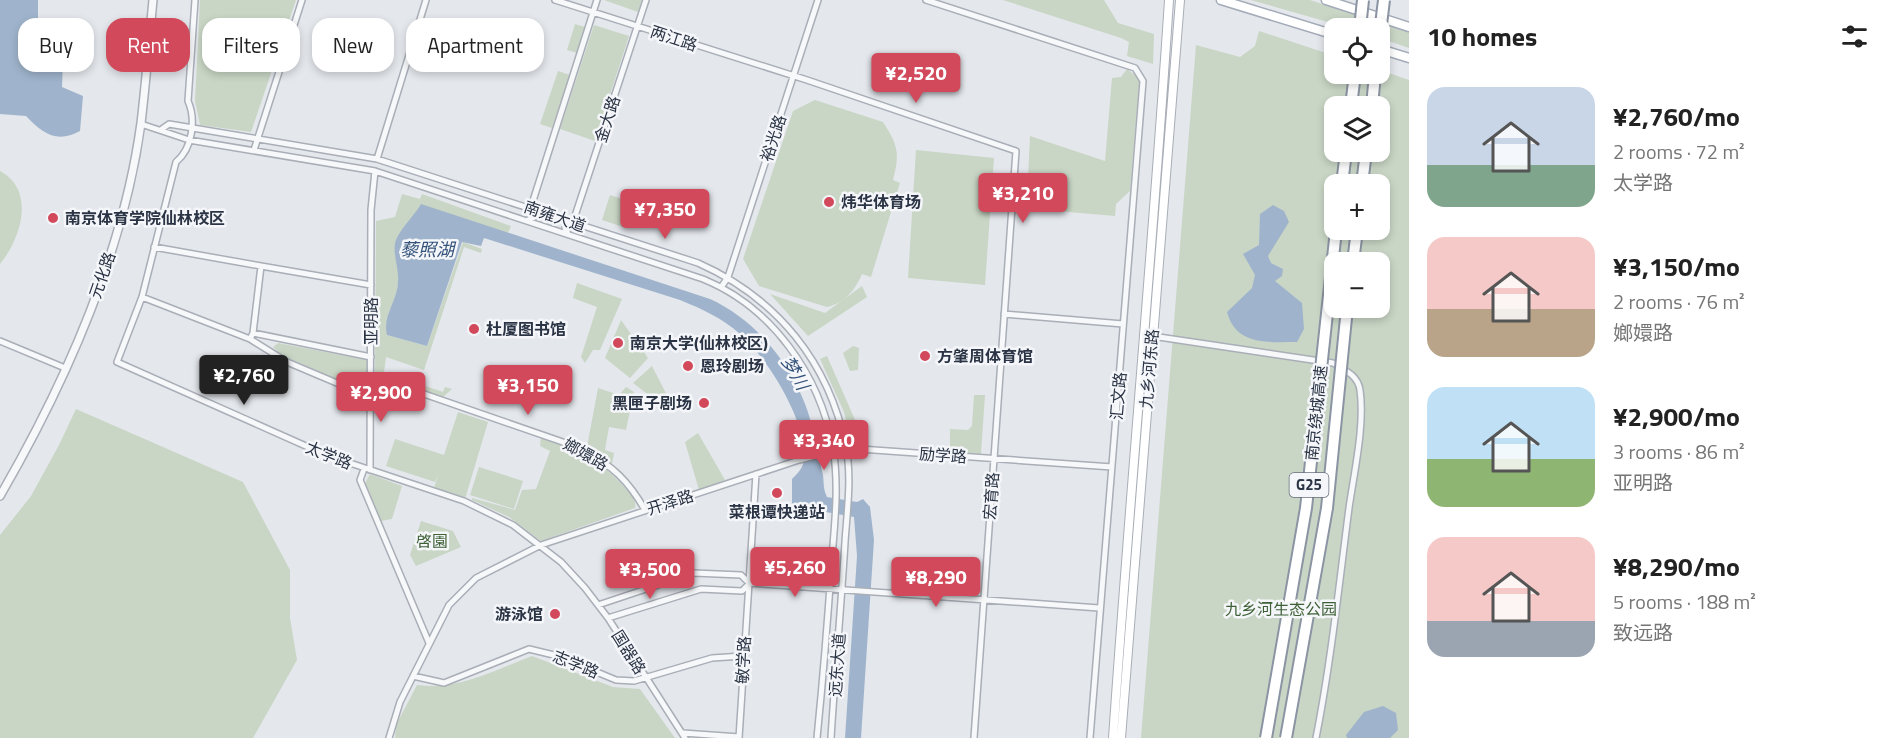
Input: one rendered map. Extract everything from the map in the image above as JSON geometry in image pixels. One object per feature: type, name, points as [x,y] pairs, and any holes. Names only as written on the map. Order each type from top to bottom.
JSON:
[{"type":"highway","points":[[1361,18],[1363,0]]},
{"type":"highway","points":[[1382,18],[1384,0]]},
{"type":"highway","name":"南京绕城高速","points":[[1266,738],[1306,508],[1335,240]]},
{"type":"highway","name":"南京绕城高速","points":[[1286,738],[1327,508],[1346,318]]},
{"type":"main road","name":"九乡河东路","points":[[1113,738],[1125,566],[1153,248],[1169,0]]},
{"type":"main road","name":"九乡河东路","points":[[1121,738],[1151,336],[1180,0]]},
{"type":"main road","points":[[1221,0],[1324,32]]},
{"type":"main road","points":[[1326,0],[1409,27]]},
{"type":"main road","points":[[1390,52],[1409,58]]},
{"type":"street","name":"元化路","points":[[0,496],[46,413],[102,280],[122,214],[141,124],[153,0]]},
{"type":"street","points":[[195,0],[188,101],[194,115],[192,129],[184,156],[176,162],[142,297],[204,323],[251,336],[371,357]]},
{"type":"street","points":[[254,150],[302,0]]},
{"type":"street","points":[[377,159],[426,0]]},
{"type":"street","name":"两江路","points":[[555,0],[807,80],[1016,151],[1006,297]]},
{"type":"street","points":[[528,220],[533,218],[531,207],[597,0]]},
{"type":"street","name":"金大路","points":[[568,234],[566,225],[573,222],[646,0]]},
{"type":"street","name":"裕光路","points":[[722,286],[728,277],[818,0]]},
{"type":"street","name":"汇文路","points":[[926,0],[1135,68],[1143,81],[1090,738]]},
{"type":"street","points":[[141,124],[162,129]]},
{"type":"street","name":"南雍大道","points":[[832,451],[817,394],[797,358],[766,321],[722,286],[375,171],[189,140],[168,135],[162,129],[169,124],[377,159],[531,207],[698,263],[728,277],[769,306],[807,351],[828,387],[846,448]]},
{"type":"street","name":"亚明路","points":[[375,171],[371,210],[372,376],[367,470],[360,480],[429,643]]},
{"type":"street","points":[[154,247],[371,285]]},
{"type":"street","points":[[251,336],[261,266]]},
{"type":"street","name":"太学路","points":[[142,297],[117,362],[326,455],[489,511],[542,545]]},
{"type":"street","name":"宏育路","points":[[974,738],[1006,297]]},
{"type":"street","points":[[1005,314],[1124,324]]},
{"type":"street","points":[[251,336],[287,362],[370,397]]},
{"type":"street","points":[[1151,336],[1333,363],[1353,374],[1360,388],[1360,414],[1354,474],[1325,693],[1316,738]]},
{"type":"street","points":[[0,341],[65,368]]},
{"type":"street","points":[[797,358],[807,351]]},
{"type":"street","name":"嫏嬛路","points":[[372,376],[583,449],[627,480],[645,510]]},
{"type":"street","name":"励学路","points":[[832,451],[846,448],[1112,467]]},
{"type":"street","name":"远东大道","points":[[831,738],[848,490],[846,448]]},
{"type":"street","name":"远东大道","points":[[818,738],[835,519],[836,490],[832,451]]},
{"type":"street","name":"开泽路","points":[[389,738],[396,712],[449,605],[466,586],[477,578],[542,545],[832,451]]},
{"type":"street","name":"敏学路","points":[[739,738],[756,474]]},
{"type":"street","name":"国器路","points":[[542,545],[561,562],[608,618],[645,680],[684,735]]},
{"type":"street","points":[[598,605],[694,573],[741,575],[749,583],[1099,608]]},
{"type":"street","points":[[608,618],[701,589],[742,591],[749,583]]},
{"type":"street","name":"志学路","points":[[413,676],[444,683],[530,649],[558,656],[616,680],[645,680],[712,658],[743,656]]},
{"type":"street","points":[[684,735],[739,738]]},
{"type":"green space","points":[[200,0],[296,0],[290,18],[202,18],[202,72],[271,72],[251,132],[200,125],[195,101]]},
{"type":"green space","points":[[604,0],[642,0],[638,12]]},
{"type":"green space","points":[[1003,0],[1104,0],[1118,23],[1154,34],[1153,64],[1127,56],[1129,42],[1121,38]]},
{"type":"green space","points":[[1251,0],[1310,0],[1366,18],[1324,18],[1324,21]]},
{"type":"green space","points":[[575,24],[585,27],[577,53],[567,50]]},
{"type":"green space","points":[[594,25],[629,36],[595,141],[560,129]]},
{"type":"green space","points":[[1390,26],[1409,32],[1409,48],[1390,41]]},
{"type":"green space","name":"九乡河生态公园","points":[[1259,31],[1324,52],[1324,84],[1390,84],[1390,73],[1409,80],[1409,738],[1141,738],[1196,45],[1240,57],[1255,46]]},
{"type":"green space","points":[[1127,69],[1139,78],[1130,191],[1116,204],[1115,216],[1057,211],[1057,182],[1028,179],[1030,136],[1105,161],[1112,78],[1121,77]]},
{"type":"green space","points":[[558,71],[570,75],[552,128],[540,124]]},
{"type":"green space","name":"炜华体育场","points":[[815,100],[883,122],[895,143],[897,163],[893,180],[900,183],[871,277],[862,274],[849,295],[827,307],[759,286],[743,259],[793,111]]},
{"type":"green space","points":[[916,150],[994,158],[985,285],[908,278]]},
{"type":"green space","points":[[0,171],[11,180],[22,203],[19,229],[14,242],[0,264]]},
{"type":"green space","points":[[402,194],[420,199],[422,194],[511,226],[508,233],[421,205],[400,235],[396,299],[389,311],[387,335],[427,346],[463,242],[482,249],[481,253],[464,247],[424,370],[386,357],[384,372],[443,392],[445,387],[452,389],[443,397],[375,374],[376,221],[395,217]]},
{"type":"green space","points":[[610,195],[634,203],[626,228],[602,220]]},
{"type":"green space","points":[[577,283],[622,299],[600,350],[593,350],[585,363],[581,357],[597,307],[573,298]]},
{"type":"green space","points":[[862,286],[867,297],[808,336],[770,294],[825,313]]},
{"type":"green space","points":[[621,320],[648,358],[630,378],[605,358]]},
{"type":"green space","points":[[278,343],[367,360],[367,386],[360,389],[283,356],[273,347]]},
{"type":"green space","points":[[853,346],[859,348],[858,370],[850,371],[843,353]]},
{"type":"green space","points":[[827,356],[856,422],[860,421],[860,445],[852,444],[844,412],[820,359]]},
{"type":"green space","points":[[652,366],[674,409],[671,412],[633,383]]},
{"type":"green space","points":[[626,387],[634,392],[626,430],[609,427],[605,450],[614,453],[612,464],[587,447],[598,388],[619,395]]},
{"type":"green space","points":[[974,395],[985,395],[981,454],[950,451],[950,429],[968,430],[972,426]]},
{"type":"green space","points":[[76,409],[243,482],[290,570],[290,618],[297,660],[253,738],[0,738],[0,535],[31,496]]},
{"type":"green space","points":[[458,412],[488,422],[465,499],[434,488],[438,475],[435,482],[386,466],[395,439],[444,455]]},
{"type":"green space","points":[[698,433],[725,480],[699,490],[685,442]]},
{"type":"green space","points":[[541,436],[576,451],[607,470],[633,497],[635,508],[541,541],[509,517],[472,500],[472,498],[515,510],[522,490],[536,489],[550,451],[540,446]]},
{"type":"green space","points":[[479,467],[523,481],[514,509],[470,495]]},
{"type":"green space","points":[[370,474],[402,486],[392,519],[381,521],[365,483]]},
{"type":"green space","name":"啓園","points":[[421,521],[453,531],[461,547],[416,566],[410,555]]},
{"type":"green space","points":[[532,656],[613,687],[640,689],[675,738],[395,738],[396,725],[417,685],[447,685],[462,682]]},
{"type":"water","points":[[0,0],[38,0],[38,18],[18,18],[18,72],[63,72],[62,87],[83,96],[80,131],[64,137],[50,135],[26,116],[0,114]]},
{"type":"water","name":"藜照湖","points":[[421,204],[710,299],[729,309],[762,336],[789,371],[799,390],[813,430],[827,497],[857,502],[863,499],[870,507],[874,540],[861,738],[845,738],[857,556],[854,517],[792,506],[792,479],[803,463],[804,445],[793,410],[784,392],[751,344],[726,323],[688,303],[484,238],[481,246],[462,242],[427,346],[387,335],[388,314],[396,295],[398,281],[395,243]]},
{"type":"water","points":[[1273,205],[1284,211],[1289,222],[1268,256],[1271,263],[1283,269],[1282,276],[1275,281],[1302,303],[1304,329],[1297,342],[1254,340],[1238,331],[1231,323],[1227,312],[1252,288],[1255,275],[1243,254],[1259,245],[1260,214]]},
{"type":"water","points":[[1383,706],[1396,713],[1398,730],[1390,738],[1347,738],[1346,735],[1364,712]]},
{"type":"place","name":"炜华体育场","points":[[829,202]]},
{"type":"place","name":"南京体育学院仙林校区","points":[[53,218]]},
{"type":"place","name":"杜厦图书馆","points":[[474,329]]},
{"type":"place","name":"南京大学(仙林校区)","points":[[618,343]]},
{"type":"place","name":"方肇周体育馆","points":[[925,356]]},
{"type":"place","name":"恩玲剧场","points":[[688,366]]},
{"type":"place","name":"黑匣子剧场","points":[[704,403]]},
{"type":"place","name":"菜根谭快递站","points":[[777,493]]},
{"type":"place","name":"游泳馆","points":[[555,614]]},
{"type":"water label","name":"梦川","points":[[795,373]]}]
